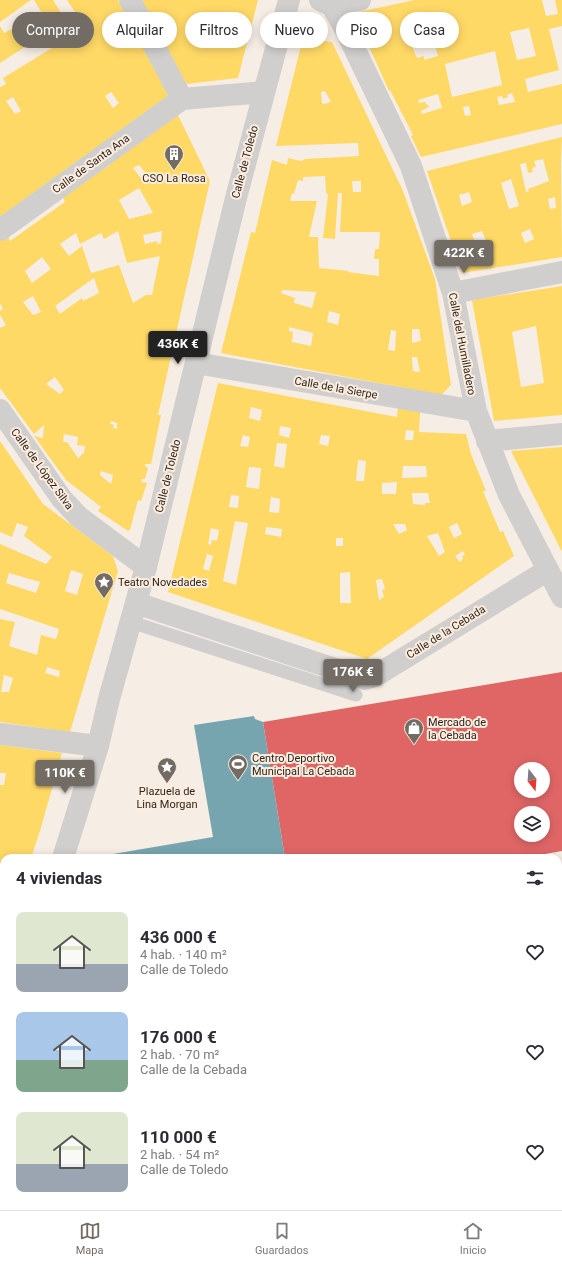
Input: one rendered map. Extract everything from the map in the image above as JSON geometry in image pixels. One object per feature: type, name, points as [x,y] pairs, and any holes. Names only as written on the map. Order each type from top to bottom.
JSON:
[{"type":"street","points":[[130,0],[182,99],[264,92]]},
{"type":"street","name":"Calle de Toledo","points":[[64,854],[98,746],[109,699],[146,567],[237,194],[289,0]]},
{"type":"street","points":[[326,2],[360,0]]},
{"type":"street","name":"Calle del Humilladero","points":[[326,2],[345,29],[411,166],[452,293],[476,411],[486,441],[509,495],[562,597]]},
{"type":"street","name":"Calle de Santa Ana","points":[[0,230],[182,99]]},
{"type":"street","points":[[452,293],[562,272]]},
{"type":"street","name":"Calle de la Sierpe","points":[[196,363],[476,411]]},
{"type":"street","name":"Calle de López Silva","points":[[0,410],[62,499],[79,517],[146,567]]},
{"type":"street","points":[[486,441],[562,434]]},
{"type":"street","name":"Calle de la Cebada","points":[[134,612],[365,679],[375,676],[548,570]]},
{"type":"street","points":[[0,734],[98,746]]},
{"type":"lane","points":[[134,612],[356,694]]},
{"type":"building: Viviendas","points":[[0,0],[31,0],[12,12],[0,22]]},
{"type":"building: Viviendas","points":[[34,0],[53,0],[61,12],[41,12]]},
{"type":"building: Viviendas","points":[[67,0],[118,0],[124,12],[102,12],[102,48],[145,48],[168,96],[0,217],[0,87],[6,84],[3,78],[52,48],[94,48],[94,12],[75,12]],"holes":[[[111,92],[119,103],[113,108],[105,96]],[[13,97],[21,111],[15,114],[6,101]]]},
{"type":"building: Viviendas","points":[[142,0],[258,0],[252,23],[252,12],[185,12],[185,48],[246,48],[238,78],[186,84],[167,48],[177,48],[177,12],[148,12]]},
{"type":"building: Viviendas","points":[[415,0],[542,0],[546,16],[558,14],[555,0],[562,0],[562,26],[549,29],[559,70],[525,79],[528,92],[562,84],[562,124],[421,157],[411,136],[413,135],[390,90],[389,91],[370,48],[392,48],[392,12],[359,12]],"holes":[[[529,28],[536,56],[517,60],[510,32]],[[495,51],[502,85],[452,97],[445,64]],[[512,93],[515,102],[499,105],[497,97],[502,96],[503,99]],[[438,94],[442,108],[422,114],[421,111],[429,107],[425,102],[419,103],[418,100]],[[469,106],[471,115],[465,116],[463,107]]]},
{"type":"building: Viviendas","points":[[0,26],[4,33],[12,29],[12,48],[23,48],[0,63]]},
{"type":"building: Viviendas","points":[[328,41],[332,42],[403,191],[435,279],[451,385],[441,395],[221,353],[251,232],[255,233],[272,160],[287,165],[288,158],[301,161],[305,159],[359,156],[358,143],[276,146],[300,48],[328,48]],"holes":[[[325,91],[331,102],[324,104],[322,103],[321,92]],[[325,176],[326,193],[328,194],[323,238],[335,239],[338,193],[342,193],[340,232],[380,232],[379,249],[375,249],[374,259],[379,259],[379,276],[319,268],[318,237],[309,237],[317,201],[290,201],[292,193],[294,194],[298,180],[303,181],[303,177]],[[352,181],[361,181],[361,192],[353,192]],[[282,290],[316,292],[312,308],[294,303],[295,298],[281,293]],[[329,311],[340,314],[338,325],[327,322]],[[289,327],[313,333],[311,346],[292,342],[293,332],[289,331]],[[412,329],[419,329],[421,341],[412,343]],[[391,330],[396,331],[395,351],[388,350]],[[412,357],[417,357],[420,372],[413,371]]]},
{"type":"building: Viviendas","points":[[176,111],[210,181],[158,415],[161,415],[151,464],[145,464],[148,468],[145,479],[142,479],[141,482],[147,483],[141,501],[138,500],[130,530],[128,531],[98,511],[101,507],[66,480],[34,436],[43,438],[44,425],[34,434],[0,388],[0,328],[6,325],[0,315],[0,311],[3,309],[0,303],[0,239],[7,234],[10,241],[65,202],[62,195],[110,165],[108,161]],"holes":[[[139,165],[151,180],[145,183],[133,168]],[[139,188],[153,213],[129,219],[119,200]],[[118,231],[127,263],[160,256],[152,295],[146,295],[133,303],[119,265],[91,273],[82,246],[69,256],[60,244],[76,233],[80,244],[101,233],[104,239]],[[162,231],[161,243],[157,244],[157,241],[145,244],[143,235]],[[42,257],[51,269],[32,283],[25,271]],[[94,278],[99,293],[83,301],[82,298],[60,314],[55,306]],[[33,296],[41,312],[33,315],[23,302]],[[55,377],[64,390],[60,394],[46,384]],[[111,421],[117,423],[117,429],[113,428],[114,425],[110,424]],[[64,434],[78,437],[77,445],[85,446],[84,453],[78,458],[67,442],[63,442]],[[101,471],[113,475],[111,484],[100,475]]]},
{"type":"building: Viviendas","points":[[562,137],[562,257],[462,273],[427,171]],"holes":[[[543,159],[549,181],[528,189],[529,191],[526,192],[520,164],[526,163],[528,173],[533,172],[532,168],[536,167],[534,161]],[[511,179],[519,206],[509,209],[501,183]],[[469,192],[472,202],[462,206],[459,195]],[[555,197],[556,208],[550,209],[548,199]],[[530,229],[534,239],[525,243],[521,233]],[[482,231],[486,241],[476,245],[472,234]]]},
{"type":"building: Viviendas","points":[[562,286],[562,415],[494,421],[472,300]],"holes":[[[536,326],[544,383],[521,387],[512,332]]]},
{"type":"building: Viviendas","points":[[218,383],[397,417],[398,407],[420,412],[419,432],[466,434],[471,454],[486,491],[483,491],[500,532],[503,531],[514,556],[367,659],[168,592]],"holes":[[[251,407],[262,410],[260,421],[249,418]],[[280,426],[291,428],[289,438],[279,435]],[[406,430],[414,431],[413,440],[405,440]],[[243,435],[250,437],[248,447],[240,446]],[[321,435],[330,436],[328,446],[319,444]],[[277,443],[287,444],[284,468],[274,466]],[[358,460],[366,461],[364,481],[356,481]],[[403,466],[426,466],[427,477],[402,478]],[[249,467],[261,468],[259,489],[246,487]],[[397,482],[396,494],[382,494],[382,483]],[[412,493],[428,493],[430,503],[425,503],[425,505],[413,504]],[[231,495],[239,496],[238,508],[229,507]],[[271,497],[280,499],[279,513],[269,512]],[[235,521],[248,523],[236,585],[223,581]],[[457,523],[462,534],[454,538],[449,527]],[[393,524],[405,524],[407,530],[399,534]],[[266,527],[282,529],[281,537],[265,534]],[[211,528],[219,530],[217,541],[212,540],[211,545],[208,544]],[[438,533],[445,552],[439,556],[427,536]],[[336,538],[343,538],[343,546],[336,546]],[[463,551],[465,555],[462,556],[463,559],[460,562],[455,556]],[[207,554],[213,556],[209,571],[203,569]],[[350,572],[351,603],[340,603],[340,573]],[[382,579],[385,589],[382,590],[384,597],[379,600],[376,580]]]},
{"type":"building: Viviendas","points":[[0,441],[43,504],[113,556],[118,571],[70,732],[0,722],[0,619],[15,622],[9,646],[37,655],[41,635],[56,639],[59,629],[0,609],[0,544],[46,564],[52,557],[24,536],[28,527],[17,523],[12,537],[0,532]],"holes":[[[71,570],[83,574],[77,595],[65,591]],[[9,573],[40,582],[36,593],[6,583]],[[47,667],[60,671],[59,677],[45,673]],[[4,675],[13,678],[9,692],[1,692]]]},
{"type":"building: Viviendas","points":[[562,447],[562,552],[511,451]]},
{"type":"building: Viviendas","points":[[0,745],[62,753],[32,854],[0,854],[0,785],[4,785],[6,773],[0,773]]},
{"type":"building: Comercios","name":"Mercado de la Cebada","points":[[562,672],[562,851],[545,854],[284,854],[263,722]]},
{"type":"building: Público","name":"Centro Deportivo Municipal La Cebada","points":[[254,716],[255,719],[263,722],[284,854],[113,854],[213,837],[194,725]]},
{"type":"place","name":"CSO La Rosa","points":[[174,171]]},
{"type":"place","name":"Teatro Novedades","points":[[104,599]]},
{"type":"place","name":"Mercado de la Cebada","points":[[414,745]]},
{"type":"place","name":"Centro Deportivo Municipal La Cebada","points":[[238,781]]},
{"type":"place","name":"Plazuela de Lina Morgan","points":[[167,784]]}]
